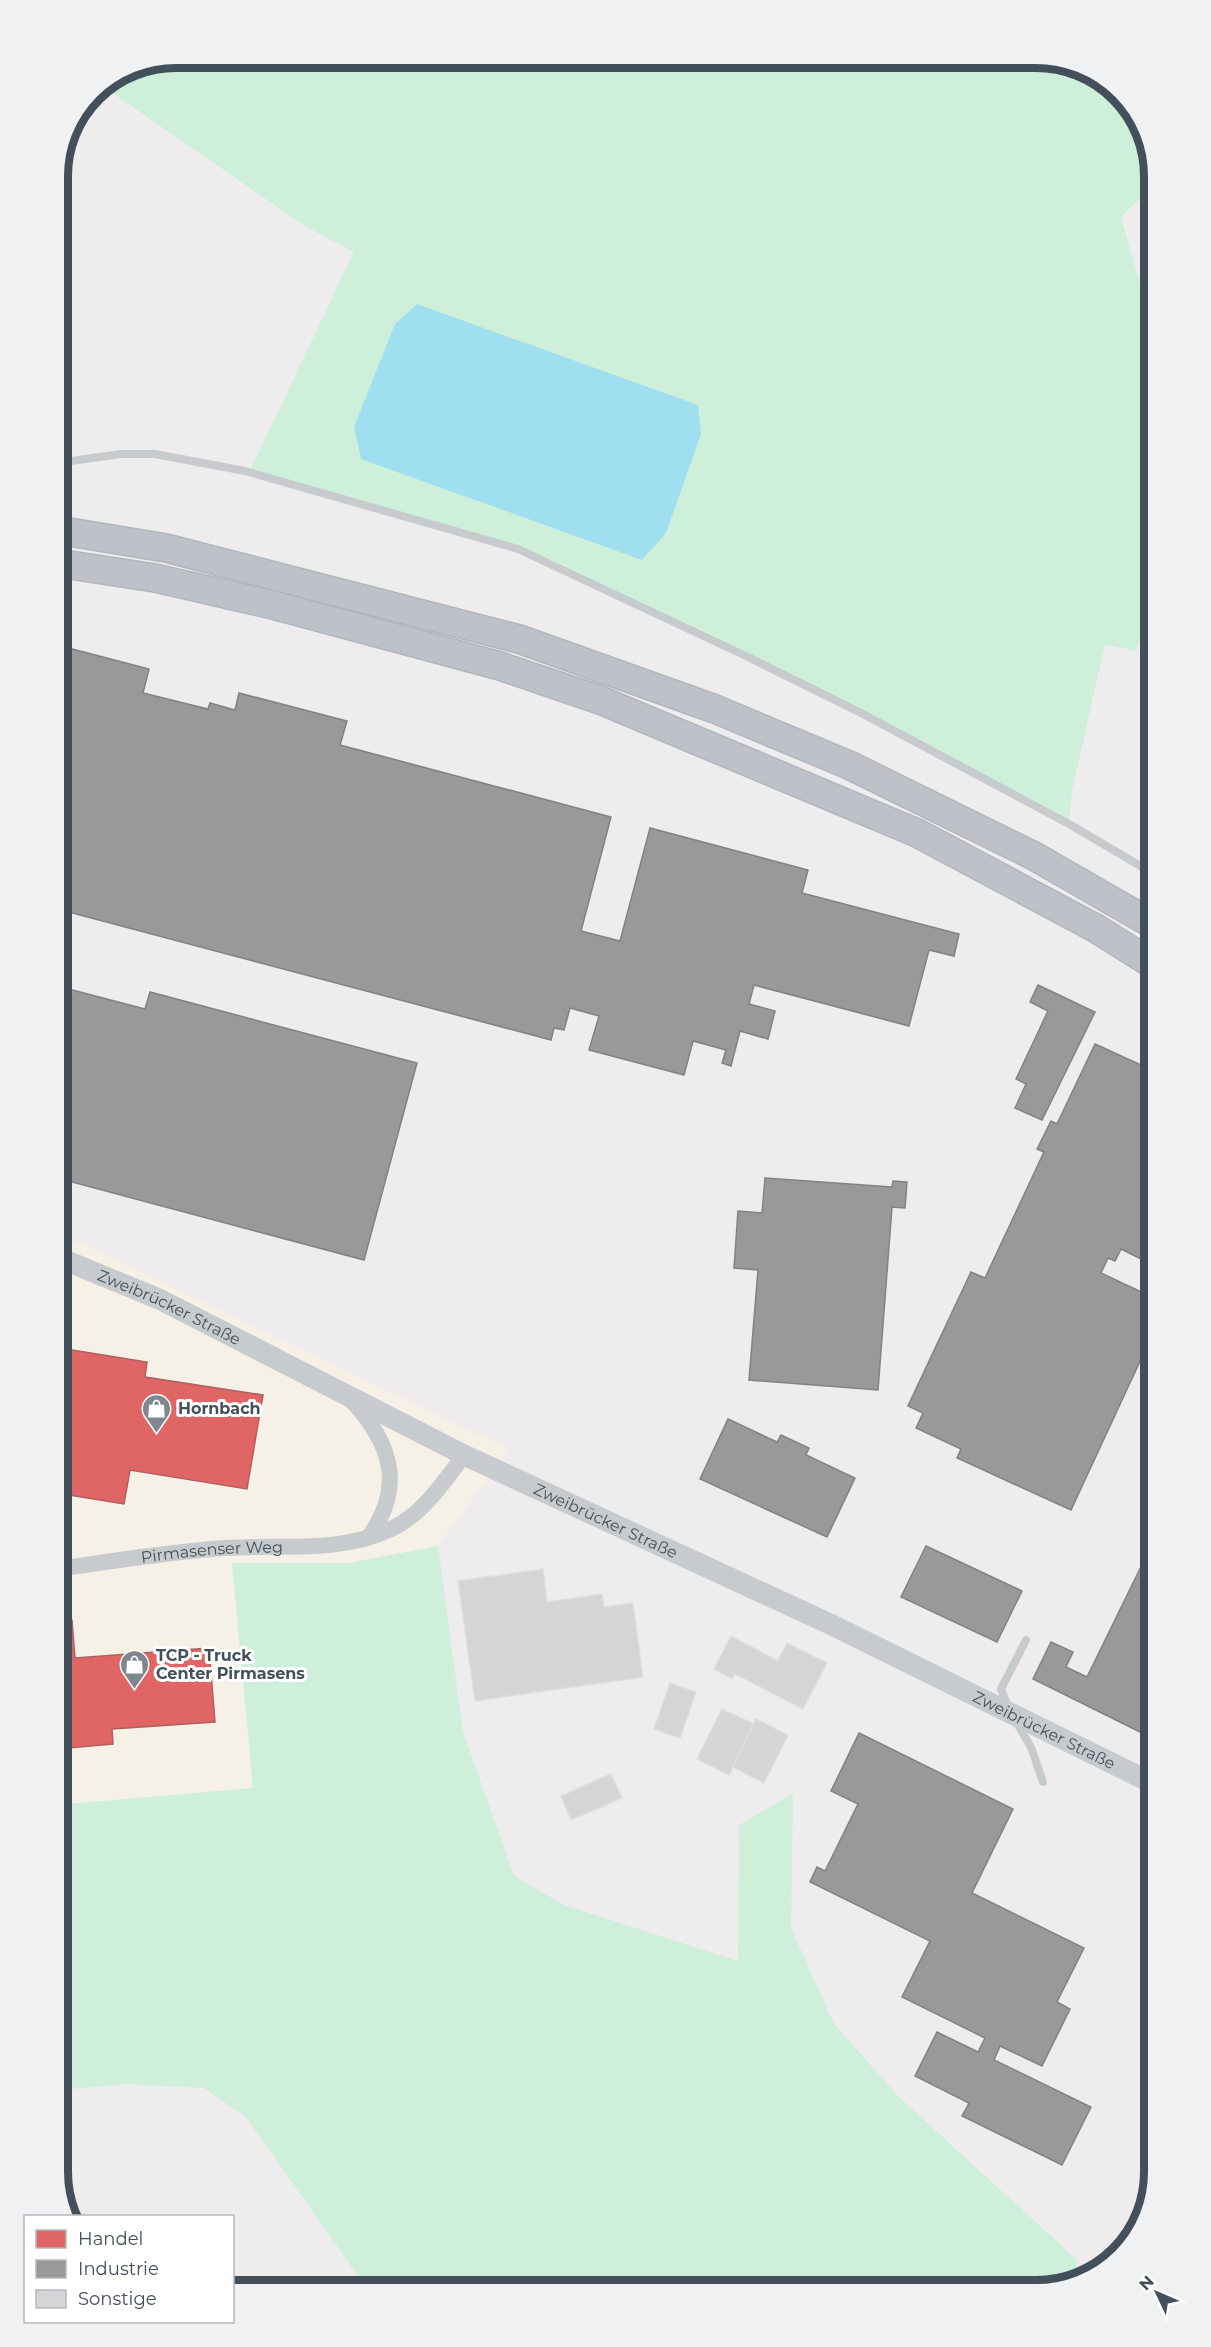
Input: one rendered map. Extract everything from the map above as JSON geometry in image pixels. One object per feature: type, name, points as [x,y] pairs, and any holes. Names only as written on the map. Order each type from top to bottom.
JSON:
[{"type":"highway","points":[[68,532],[166,548],[519,639],[704,705],[849,765],[1023,851],[1144,919]]},
{"type":"highway","points":[[68,564],[155,578],[273,605],[500,666],[600,700],[917,833],[1097,929],[1144,959]]},
{"type":"street","name":"Zweibrücker Straße","points":[[68,1262],[159,1299],[464,1455],[821,1620],[1144,1779]]},
{"type":"street","points":[[349,1398],[376,1431],[388,1461],[388,1500],[382,1519],[367,1538]]},
{"type":"street","name":"Pirmasenser Weg","points":[[68,1567],[179,1552],[340,1545],[367,1538],[393,1528],[417,1511],[433,1495],[464,1455]]},
{"type":"lane","points":[[68,461],[121,454],[155,454],[245,471],[518,549],[748,657],[863,714],[1069,824],[1144,868]]},
{"type":"lane","points":[[1026,1640],[1001,1689],[1011,1714],[1030,1747],[1042,1782]]},
{"type":"shaded area","points":[[68,1237],[509,1449],[438,1546],[348,1563],[232,1563],[253,1788],[68,1804]]},
{"type":"green space","points":[[168,68],[1050,68],[1077,76],[1101,90],[1112,99],[1129,121],[1143,161],[1144,195],[1121,217],[1144,299],[1144,629],[1136,651],[1105,644],[1072,791],[1069,824],[863,714],[552,563],[249,473],[354,252],[305,226],[109,90],[147,71]]},
{"type":"green space","points":[[438,1546],[463,1732],[514,1876],[564,1905],[738,1961],[739,1825],[793,1794],[791,1928],[834,2024],[898,2096],[1076,2259],[1077,2271],[1036,2280],[360,2279],[246,2117],[204,2088],[128,2084],[68,2089],[68,1804],[253,1788],[232,1563],[348,1563]]},
{"type":"water","points":[[417,304],[698,405],[701,434],[666,533],[642,560],[361,459],[354,427],[395,324]]},
{"type":"building: Handel","name":"Hornbach","points":[[68,1349],[147,1362],[145,1377],[263,1395],[247,1489],[130,1470],[124,1504],[68,1495]]},
{"type":"building: Handel","name":"TCP - Truck Center Pirmasens","points":[[68,1620],[72,1620],[75,1658],[209,1648],[215,1722],[112,1729],[113,1744],[68,1748]]},
{"type":"building: Industrie","points":[[68,648],[149,669],[143,693],[208,709],[210,703],[235,710],[239,693],[347,721],[340,745],[611,817],[581,931],[620,941],[650,828],[808,870],[802,893],[959,934],[954,956],[929,950],[909,1026],[754,985],[749,1004],[775,1011],[768,1039],[740,1031],[731,1066],[722,1063],[726,1050],[693,1041],[684,1075],[589,1050],[599,1016],[570,1008],[564,1030],[554,1028],[551,1040],[68,912]]},
{"type":"building: Industrie","points":[[1038,985],[1095,1012],[1042,1120],[1015,1108],[1026,1084],[1016,1079],[1048,1011],[1030,1002]]},
{"type":"building: Industrie","points":[[68,989],[145,1009],[150,992],[417,1063],[364,1260],[68,1181]]},
{"type":"building: Industrie","points":[[1095,1044],[1144,1066],[1144,1260],[1121,1249],[1115,1261],[1108,1258],[1101,1273],[1144,1293],[1144,1353],[1071,1510],[957,1458],[961,1449],[916,1428],[923,1413],[908,1406],[971,1272],[985,1278],[1044,1152],[1037,1149],[1051,1121],[1057,1124]]},
{"type":"building: Industrie","points":[[765,1178],[892,1187],[893,1181],[907,1182],[905,1208],[892,1207],[878,1390],[749,1380],[758,1270],[734,1268],[738,1211],[762,1213]]},
{"type":"building: Industrie","points":[[728,1419],[777,1442],[781,1435],[809,1448],[806,1455],[855,1478],[827,1537],[700,1479]]},
{"type":"building: Industrie","points":[[926,1546],[1022,1591],[997,1642],[901,1597]]},
{"type":"building: Industrie","points":[[1144,1560],[1144,1734],[1033,1679],[1051,1642],[1073,1652],[1066,1667],[1087,1677]]},
{"type":"building: Industrie","points":[[859,1733],[1013,1809],[972,1893],[1084,1948],[1057,2002],[1070,2009],[1042,2066],[1000,2046],[994,2060],[1091,2107],[1062,2165],[962,2116],[969,2103],[915,2076],[937,2032],[978,2052],[985,2038],[902,1997],[930,1941],[810,1882],[817,1867],[825,1871],[858,1804],[831,1791]]},
{"type":"building: Sonstige","points":[[543,1569],[547,1602],[602,1594],[604,1607],[633,1603],[643,1677],[475,1701],[458,1581]]},
{"type":"building: Sonstige","points":[[731,1636],[778,1661],[787,1643],[827,1663],[803,1709],[735,1674],[732,1679],[714,1669]]},
{"type":"building: Sonstige","points":[[670,1683],[696,1692],[680,1738],[654,1729]]},
{"type":"building: Sonstige","points":[[722,1709],[754,1724],[729,1775],[697,1759]]},
{"type":"building: Sonstige","points":[[756,1719],[788,1735],[764,1783],[733,1767]]},
{"type":"building: Sonstige","points":[[611,1774],[622,1798],[571,1820],[561,1796]]},
{"type":"place","name":"Hornbach","points":[[157,1434]]},
{"type":"place","name":"TCP - Truck Center Pirmasens","points":[[135,1690]]}]
